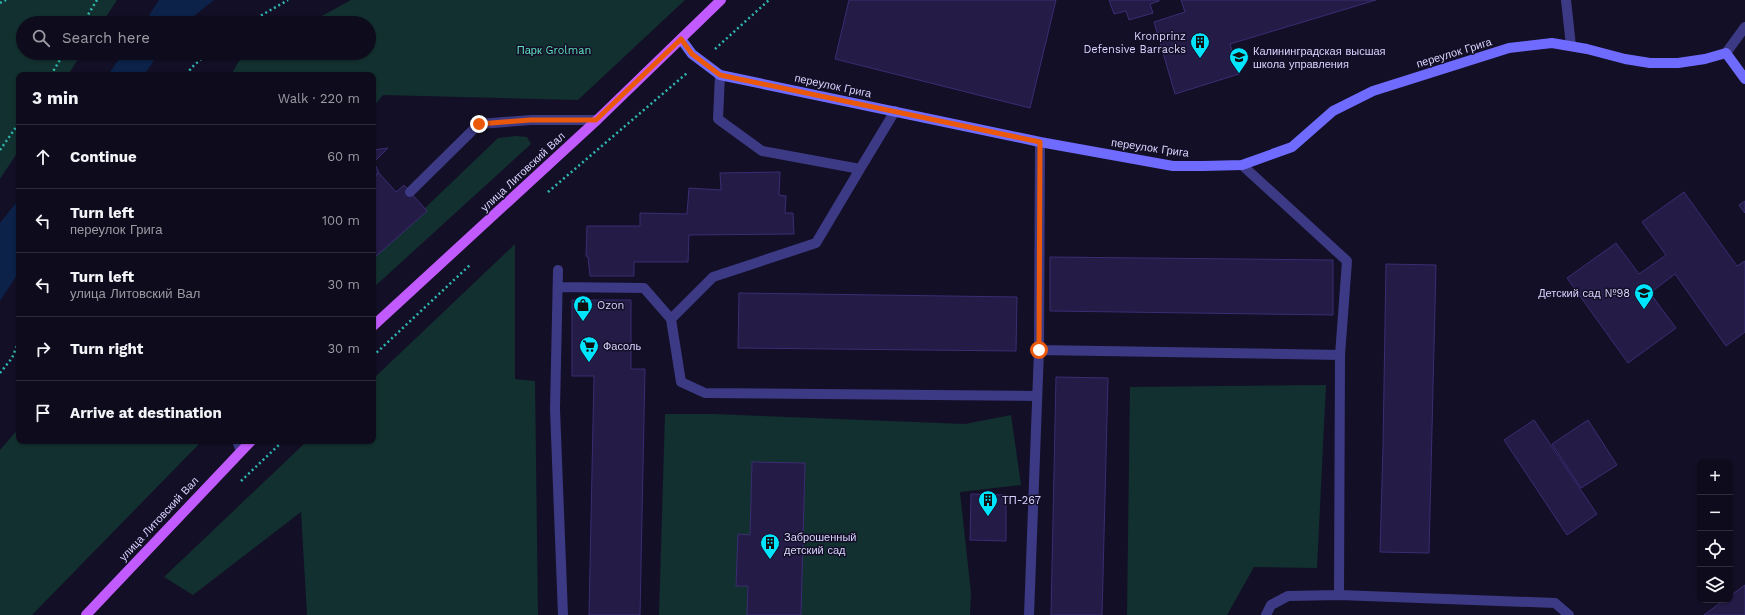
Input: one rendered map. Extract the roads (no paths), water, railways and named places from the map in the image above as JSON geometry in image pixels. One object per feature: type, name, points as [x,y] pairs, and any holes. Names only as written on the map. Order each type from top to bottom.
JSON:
[{"type":"main road","name":"улица Литовский Вал","points":[[376,323],[596,120],[721,0]]},
{"type":"main road","name":"улица Литовский Вал","points":[[86,615],[248,444]]},
{"type":"street","points":[[1566,0],[1571,46]]},
{"type":"street","points":[[1745,27],[1726,53],[1745,79]]},
{"type":"street","name":"переулок Грига","points":[[681,39],[692,54],[720,75],[1040,142],[1173,166],[1242,165],[1292,147],[1332,111],[1373,91],[1510,48],[1552,43],[1650,63],[1698,60],[1726,53]]},
{"type":"street","points":[[720,75],[718,119],[762,151],[860,169]]},
{"type":"street","points":[[670,319],[713,277],[816,243],[895,111]]},
{"type":"street","points":[[410,192],[479,124],[530,120],[596,120]]},
{"type":"street","points":[[1029,615],[1038,396],[1040,142]]},
{"type":"street","points":[[1242,165],[1347,261],[1340,356],[1339,595]]},
{"type":"street","points":[[558,270],[555,408],[563,615]]},
{"type":"street","points":[[558,287],[644,288],[670,319],[681,382],[705,393],[1038,396]]},
{"type":"street","points":[[1039,350],[1340,356]]},
{"type":"street","points":[[237,444],[240,451]]},
{"type":"street","points":[[1266,615],[1271,605],[1288,596],[1339,595],[1555,603],[1569,615]]},
{"type":"water","points":[[159,0],[214,0],[194,16],[149,16]]},
{"type":"water","points":[[118,60],[154,60],[146,72],[110,72]]},
{"type":"water","points":[[16,203],[16,277],[0,301],[0,223]]},
{"type":"place","name":"Kronprinz Defensive Barracks","points":[[1200,59]]},
{"type":"place","name":"Калининградская высшая школа управления","points":[[1239,74]]},
{"type":"place","name":"Детский сад №98","points":[[1644,310]]},
{"type":"place","name":"Ozon","points":[[583,322]]},
{"type":"place","name":"Фасоль","points":[[589,363]]},
{"type":"place","name":"ТП-267","points":[[988,517]]},
{"type":"place","name":"Заброшенный детский сад","points":[[770,560]]},
{"type":"park label","name":"Парк Grolman","points":[[554,50]]}]
